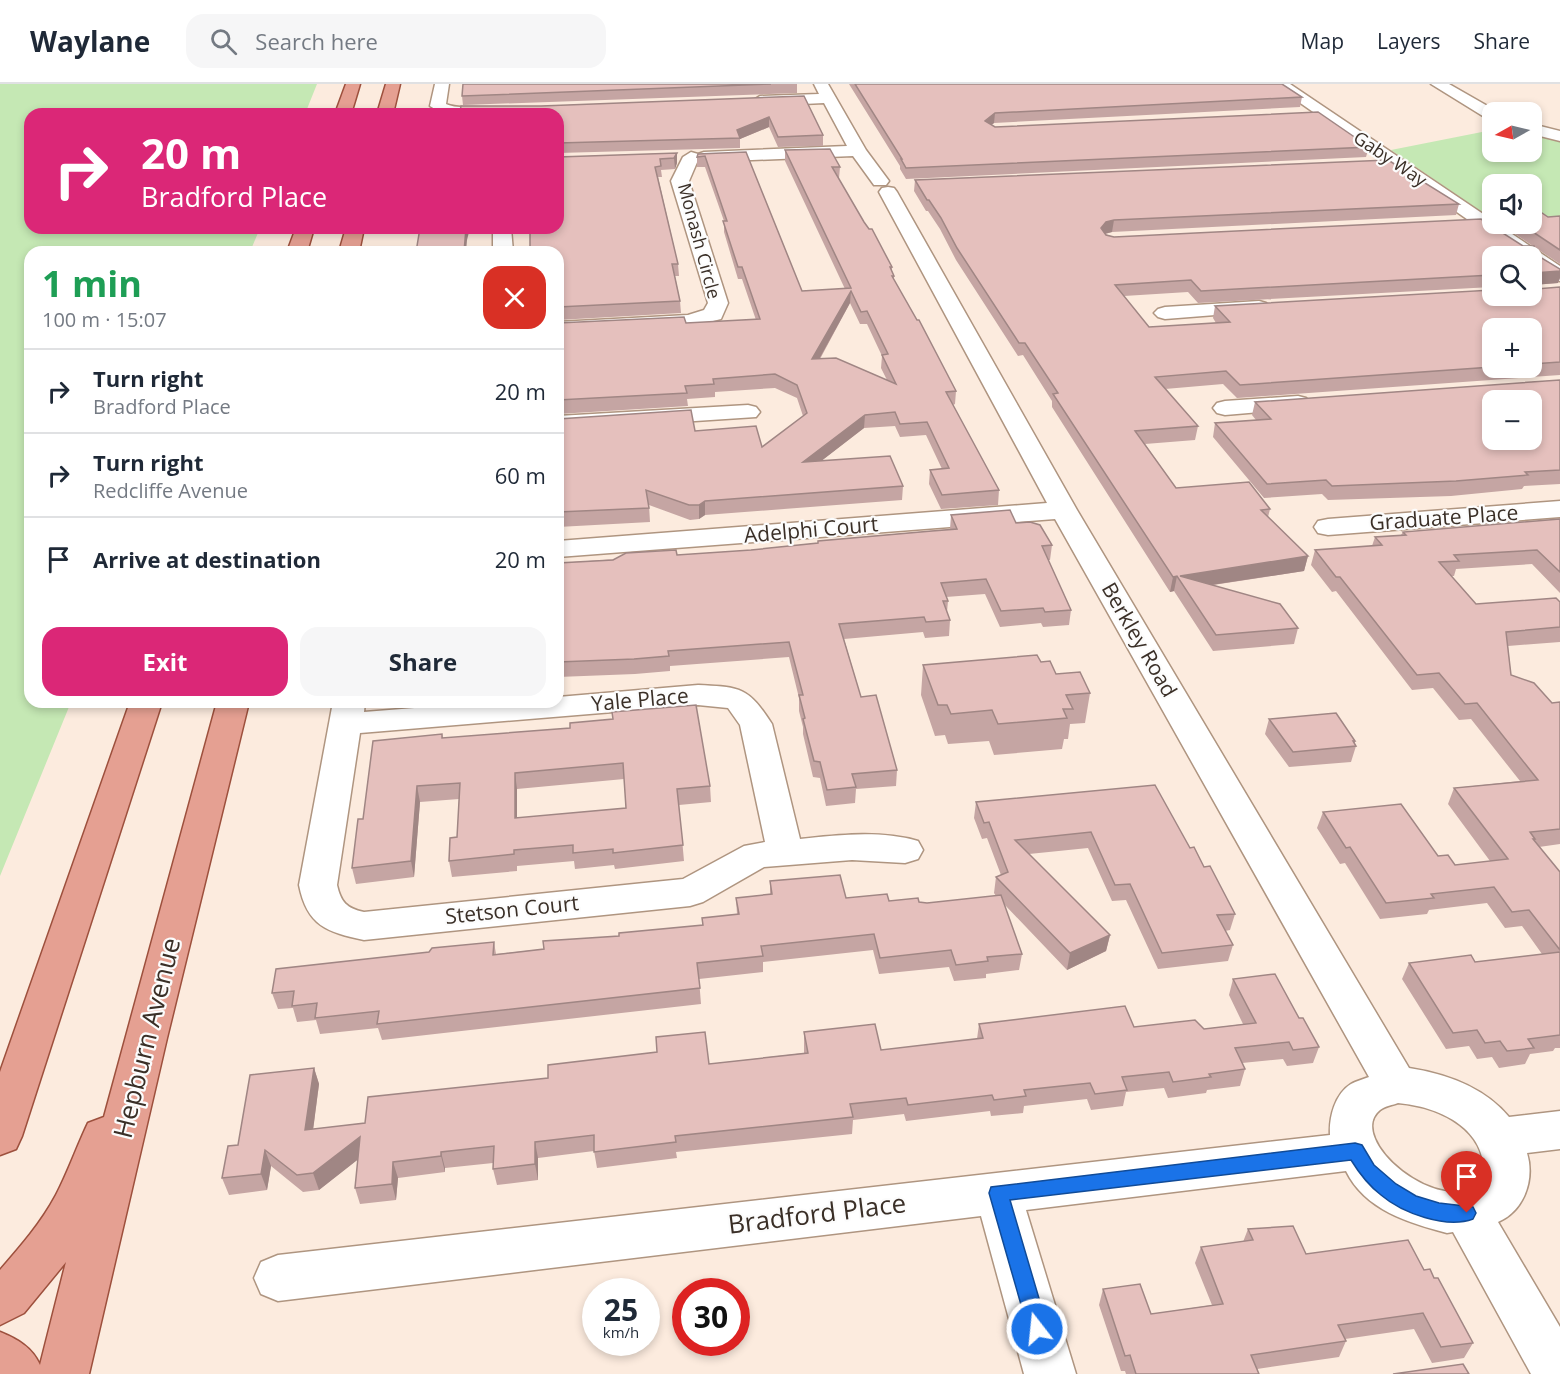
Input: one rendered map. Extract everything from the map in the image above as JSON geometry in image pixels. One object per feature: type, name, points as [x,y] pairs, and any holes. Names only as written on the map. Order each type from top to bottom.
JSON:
[{"type":"main road","points":[[345,108],[353,84]]},
{"type":"main road","points":[[387,108],[393,84]]},
{"type":"main road","points":[[0,1136],[144,708]]},
{"type":"main road","name":"Hepburn Avenue","points":[[63,1374],[146,1038],[231,708]]},
{"type":"main road","points":[[0,1302],[37,1265],[57,1240],[77,1205],[146,1038]]},
{"type":"main road","points":[[0,1357],[18,1374]]},
{"type":"street","points":[[441,108],[438,106],[442,84]]},
{"type":"street","name":"Gaby Way","points":[[1280,84],[1482,222]]},
{"type":"street","points":[[1438,84],[1482,109]]},
{"type":"street","points":[[747,101],[825,91]]},
{"type":"street","name":"Berkley Road","points":[[825,91],[858,151],[884,186],[1064,510],[1396,1085]]},
{"type":"street","points":[[1300,115],[1324,114]]},
{"type":"street","points":[[1542,132],[1560,136]]},
{"type":"street","name":"Monash Circle","points":[[669,157],[858,151]]},
{"type":"street","name":"Monash Circle","points":[[564,328],[689,321],[713,314],[718,303],[680,181],[691,158]]},
{"type":"street","points":[[1372,164],[1396,163]]},
{"type":"street","points":[[1446,223],[1482,222]]},
{"type":"street","name":"Gaby Way","points":[[1496,234],[1557,286]]},
{"type":"street","points":[[1165,313],[1282,306]]},
{"type":"street","points":[[1226,408],[1321,401]]},
{"type":"street","points":[[564,423],[748,412]]},
{"type":"street","name":"Graduate Place","points":[[1328,527],[1560,509]]},
{"type":"street","name":"Adelphi Court","points":[[564,549],[1064,510]]},
{"type":"street","name":"Yale Place","points":[[564,702],[698,695],[724,696],[739,701],[756,723],[785,851]]},
{"type":"street","name":"Yale Place","points":[[347,713],[444,708]]},
{"type":"street","name":"Stetson Court","points":[[347,713],[318,885],[321,902],[331,916],[344,922],[363,926],[690,892],[757,855],[852,847],[905,850]]},
{"type":"street","points":[[1396,1085],[1422,1086],[1442,1092],[1467,1106],[1499,1137],[1509,1165],[1504,1191],[1489,1205],[1467,1213],[1439,1212],[1410,1203],[1382,1184],[1368,1170],[1355,1151],[1350,1129],[1352,1113],[1363,1098],[1380,1088],[1396,1085]]},
{"type":"street","points":[[1499,1137],[1560,1130]]},
{"type":"street","name":"Bradford Place","points":[[278,1278],[1355,1151]]},
{"type":"street","points":[[998,1193],[1050,1374]]},
{"type":"street","points":[[1467,1213],[1559,1374]]},
{"type":"green space","points":[[0,84],[317,84],[307,108],[24,108],[24,234],[258,234],[252,246],[24,246],[24,708],[69,708],[0,876]]},
{"type":"green space","points":[[1482,132],[1482,162],[1542,162],[1542,138],[1560,142],[1560,226],[1542,224],[1542,174],[1482,174],[1482,212],[1391,150]]},
{"type":"building","points":[[463,84],[771,84],[462,96]]},
{"type":"building","points":[[855,84],[1282,84],[1302,97],[995,113],[985,121],[995,127],[1318,112],[1369,147],[906,168]]},
{"type":"building","points":[[804,96],[823,135],[778,137],[769,117],[737,130],[740,138],[564,143],[564,108],[461,108],[461,106],[541,106]]},
{"type":"building","points":[[830,149],[840,167],[832,167],[864,222],[869,229],[872,229],[892,267],[890,267],[894,276],[892,276],[919,320],[956,391],[946,392],[999,490],[942,495],[930,470],[949,468],[927,422],[900,424],[895,412],[865,415],[803,462],[890,456],[903,486],[705,501],[699,505],[689,505],[646,490],[649,508],[564,512],[564,419],[691,410],[695,431],[756,426],[762,447],[807,413],[797,385],[775,374],[713,379],[714,384],[685,386],[687,393],[564,400],[564,323],[684,317],[686,323],[760,319],[742,267],[738,267],[723,221],[727,221],[705,156],[697,157],[698,154],[746,152],[802,291],[851,288],[785,150]],"holes":[[[851,291],[861,312],[867,311],[888,354],[882,355],[896,384],[836,358],[812,359]]]},
{"type":"building","points":[[677,153],[674,158],[660,159],[661,166],[655,167],[678,264],[672,264],[680,301],[564,307],[564,246],[530,246],[530,234],[564,234],[564,157]]},
{"type":"building","points":[[1388,160],[1459,204],[1114,220],[1106,222],[1101,228],[1106,235],[1114,237],[1481,219],[1482,234],[1504,234],[1523,246],[1482,246],[1482,276],[1201,291],[1191,280],[1115,285],[1149,327],[1230,322],[1215,306],[1482,291],[1482,306],[1542,306],[1542,288],[1560,287],[1560,362],[1542,363],[1542,318],[1482,318],[1482,368],[1240,385],[1226,371],[1155,377],[1198,426],[1135,431],[1176,488],[1249,482],[1270,509],[1261,510],[1308,556],[1180,576],[1280,604],[1298,628],[1216,635],[1177,576],[1173,577],[1053,394],[1058,393],[1025,343],[1019,343],[915,180]]},
{"type":"building","points":[[1542,213],[1548,217],[1560,216],[1560,250],[1536,234],[1542,234]]},
{"type":"building","points":[[419,234],[466,234],[464,246],[417,246]]},
{"type":"building","points":[[1542,258],[1560,269],[1560,271],[1542,272]]},
{"type":"building","points":[[1560,380],[1560,470],[1456,481],[1332,486],[1326,480],[1267,484],[1215,423],[1271,419],[1255,402]]},
{"type":"building","points":[[1010,510],[1016,523],[1030,522],[1040,525],[1052,545],[1042,546],[1071,610],[1045,612],[1043,608],[1001,611],[986,579],[941,583],[948,601],[943,601],[950,620],[926,622],[924,617],[839,624],[861,697],[876,695],[897,770],[852,774],[856,787],[827,790],[820,762],[814,761],[803,719],[805,718],[799,695],[803,695],[789,642],[668,651],[669,656],[564,662],[564,563],[613,560],[626,553],[676,550],[677,555],[751,550],[818,543],[818,541],[957,529],[951,515]]},
{"type":"building","points":[[1560,519],[1560,572],[1537,550],[1454,555],[1459,561],[1439,562],[1476,604],[1556,598],[1560,602],[1560,627],[1506,632],[1511,675],[1534,683],[1552,703],[1560,702],[1560,829],[1530,832],[1560,872],[1560,950],[1529,910],[1512,912],[1494,887],[1431,894],[1434,898],[1386,903],[1350,847],[1346,848],[1323,812],[1401,804],[1438,856],[1448,855],[1455,865],[1508,859],[1454,788],[1538,780],[1477,703],[1465,704],[1439,673],[1417,675],[1340,577],[1336,577],[1315,550],[1382,545],[1375,537],[1406,535],[1403,532]]},
{"type":"building","points":[[1037,655],[1041,662],[1050,661],[1056,674],[1080,672],[1090,693],[1066,695],[1073,709],[1063,709],[1067,718],[998,724],[992,710],[951,714],[947,705],[938,705],[923,665]]},
{"type":"building","points":[[696,705],[710,786],[677,789],[683,845],[613,853],[613,849],[573,853],[573,845],[514,850],[514,854],[449,861],[450,838],[457,837],[460,783],[417,786],[411,861],[352,868],[358,819],[363,819],[373,741],[442,734],[442,738],[570,728],[570,723],[613,719],[612,712]],"holes":[[[623,763],[626,808],[515,818],[515,773]]]},
{"type":"building","points":[[1336,713],[1356,746],[1293,752],[1269,719]]},
{"type":"building","points":[[1155,785],[1190,848],[1194,847],[1204,867],[1210,866],[1235,914],[1217,915],[1233,945],[1162,953],[1130,884],[1115,885],[1091,832],[1015,840],[1110,935],[1070,953],[996,877],[1008,872],[989,822],[984,823],[976,802]]},
{"type":"building","points":[[840,875],[846,898],[887,894],[889,901],[918,898],[919,902],[927,903],[1001,895],[1022,954],[987,957],[988,961],[956,965],[951,950],[880,958],[874,934],[761,946],[763,956],[697,963],[700,988],[377,1024],[379,1011],[315,1018],[317,1003],[292,1006],[294,991],[272,993],[276,969],[429,952],[432,948],[494,942],[493,955],[544,949],[543,941],[619,936],[619,933],[703,925],[702,918],[739,914],[736,898],[772,894],[770,881]]},
{"type":"building","points":[[1560,952],[1560,1035],[1528,1039],[1534,1048],[1507,1051],[1500,1041],[1485,1043],[1477,1030],[1453,1033],[1409,963],[1471,955],[1475,962]]},
{"type":"building","points":[[1275,974],[1299,1018],[1303,1018],[1319,1047],[1293,1050],[1289,1042],[1235,1048],[1245,1069],[1209,1074],[1211,1077],[1173,1082],[1169,1072],[1122,1077],[1127,1090],[1095,1094],[1090,1083],[1024,1090],[1026,1096],[994,1100],[992,1095],[908,1105],[906,1098],[850,1104],[853,1117],[675,1136],[676,1142],[594,1152],[594,1135],[535,1142],[535,1164],[493,1169],[494,1146],[441,1152],[441,1156],[393,1162],[392,1184],[355,1188],[360,1137],[313,1173],[297,1175],[265,1150],[261,1174],[222,1178],[228,1146],[238,1145],[250,1075],[314,1068],[305,1130],[365,1123],[368,1097],[548,1078],[548,1065],[657,1052],[656,1037],[705,1032],[709,1064],[808,1053],[804,1032],[875,1024],[881,1050],[983,1038],[979,1024],[1125,1006],[1134,1027],[1195,1020],[1204,1029],[1256,1023],[1233,979]]},
{"type":"building","points":[[1293,1226],[1306,1254],[1408,1240],[1424,1270],[1430,1269],[1434,1278],[1438,1278],[1473,1343],[1441,1347],[1423,1313],[1338,1325],[1346,1341],[1251,1355],[1259,1374],[1136,1374],[1130,1355],[1125,1356],[1103,1289],[1140,1284],[1151,1314],[1223,1304],[1201,1247],[1253,1240],[1248,1229]]},
{"type":"building","points":[[1463,1364],[1469,1374],[1393,1374]]},
{"type":"route","points":[[1037,1329],[998,1193],[1355,1151],[1368,1170],[1389,1190],[1410,1203],[1439,1212],[1467,1213]]}]
